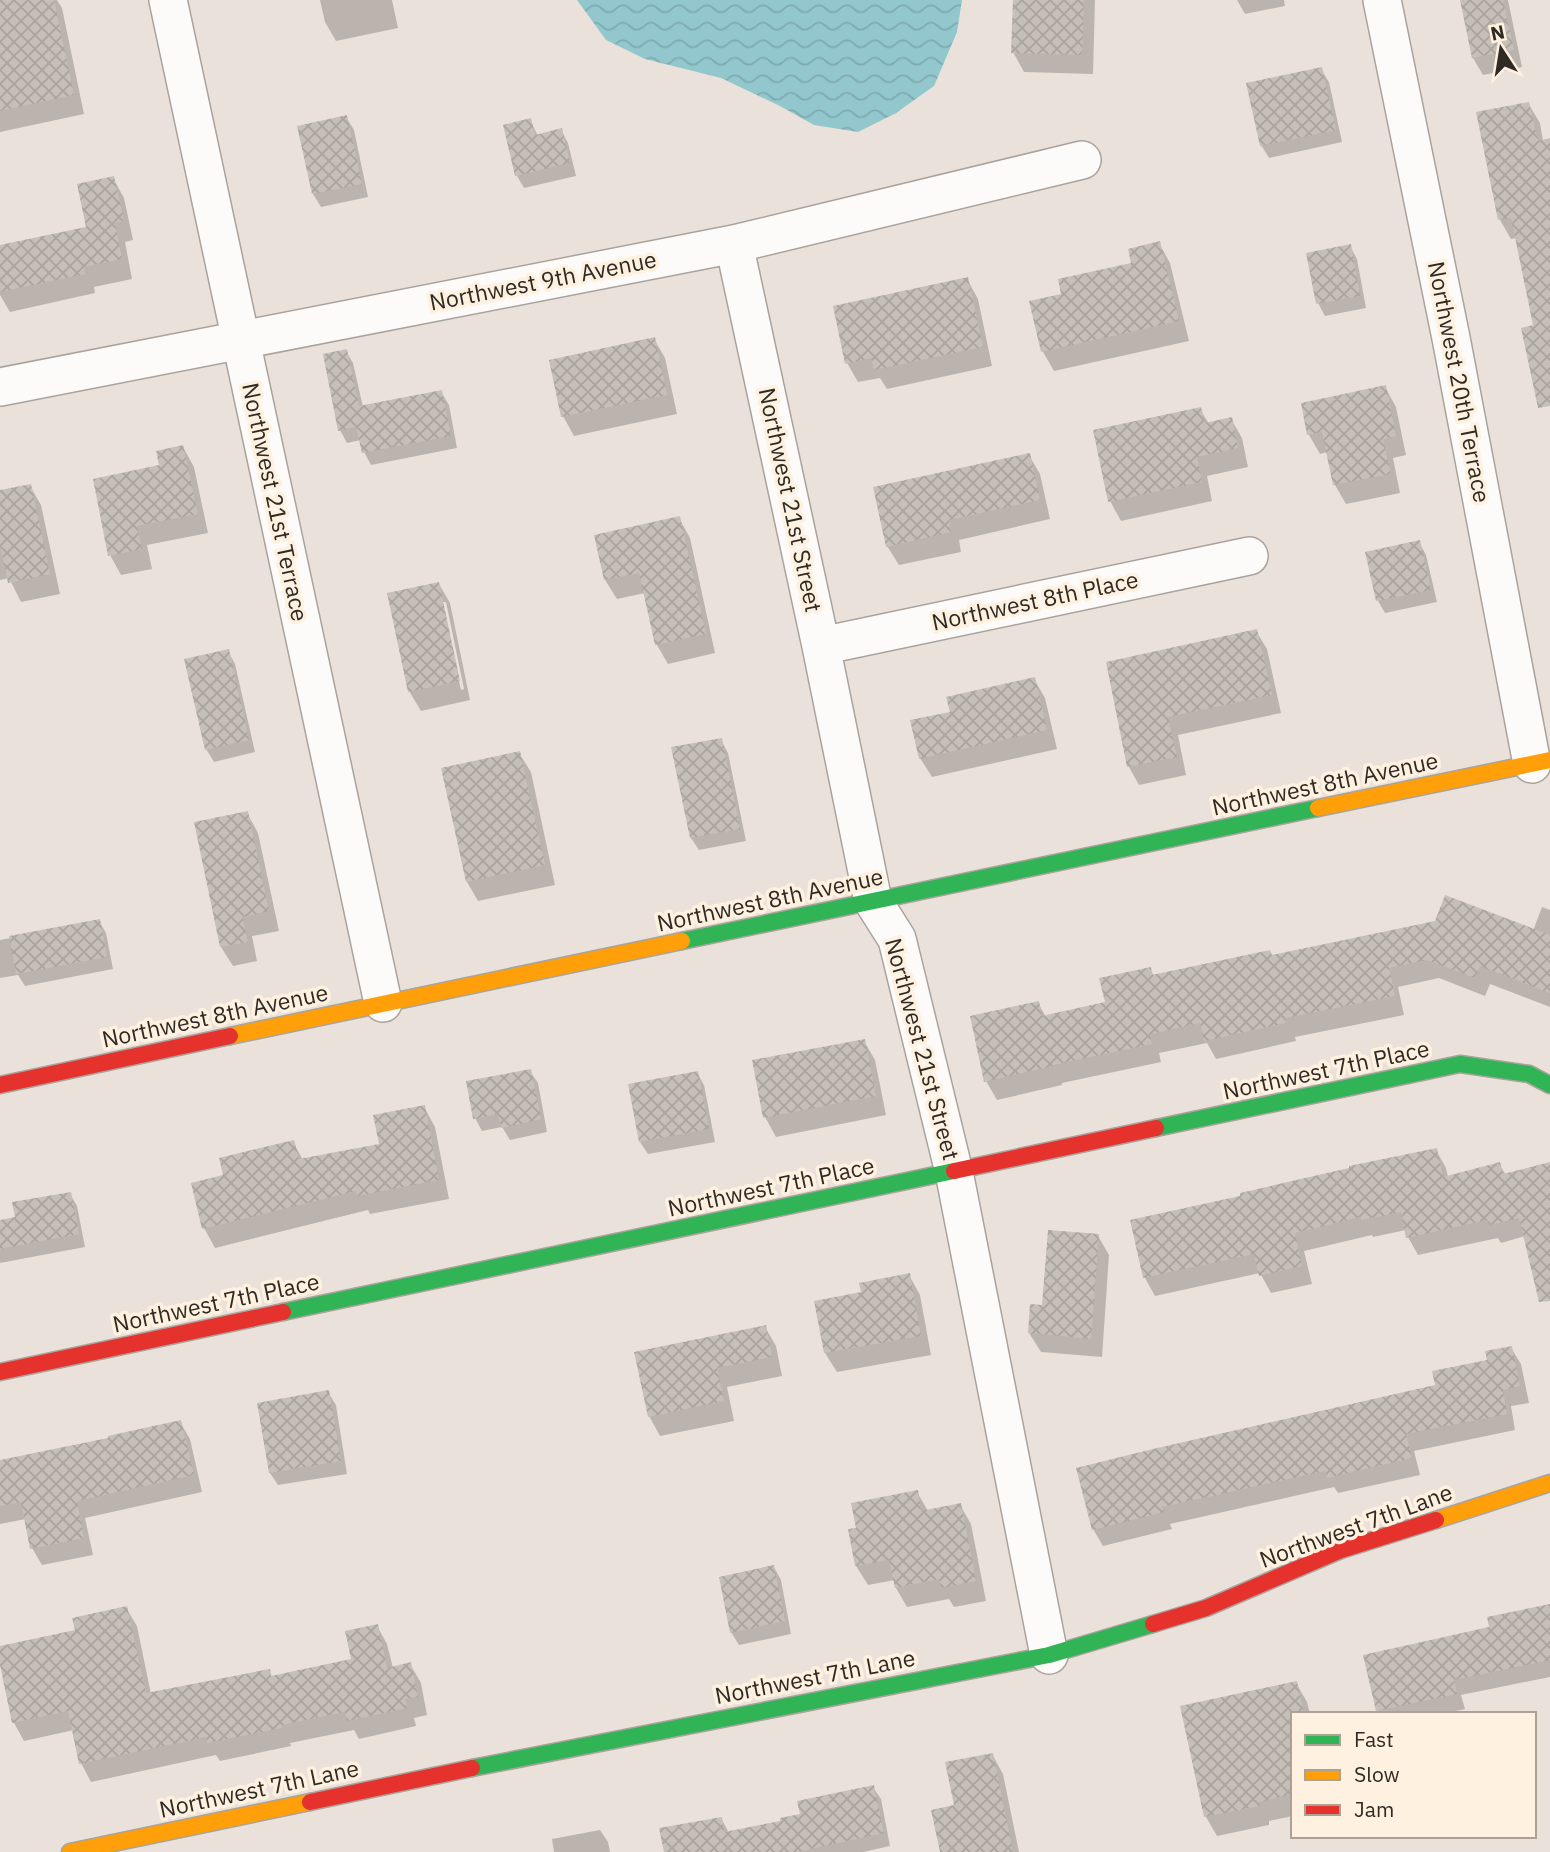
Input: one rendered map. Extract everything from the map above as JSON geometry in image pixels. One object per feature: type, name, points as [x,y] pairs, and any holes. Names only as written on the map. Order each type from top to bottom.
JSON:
[{"type":"street","name":"Northwest 21st Terrace","points":[[168,0],[383,1003]]},
{"type":"street","name":"Northwest 20th Terrace","points":[[1382,0],[1541,762]]},
{"type":"street","name":"Northwest 9th Avenue","points":[[0,387],[734,244],[1082,160]]},
{"type":"street","name":"Northwest 21st Street","points":[[734,244],[873,901],[897,939],[954,1172],[1049,1655]]},
{"type":"street","name":"Northwest 8th Place","points":[[821,646],[1249,556]]},
{"type":"street","name":"Northwest 8th Avenue","points":[[0,1085],[1541,762]]},
{"type":"street","name":"Northwest 7th Place","points":[[0,1372],[1460,1064],[1529,1074],[1550,1085]]},
{"type":"street","name":"Northwest 7th Lane","points":[[70,1852],[527,1757],[1049,1655],[1206,1608],[1342,1550],[1550,1483]]},
{"type":"water","points":[[577,0],[962,0],[957,32],[934,86],[896,113],[858,132],[814,125],[721,78],[645,59],[606,40]]},
{"type":"building","points":[[0,0],[54,0],[74,95],[0,111]]},
{"type":"building","points":[[1013,0],[1084,0],[1082,55],[1011,53]]},
{"type":"building","points":[[1460,0],[1503,0],[1514,50],[1472,58]]},
{"type":"building","points":[[1322,67],[1336,130],[1260,146],[1246,83]]},
{"type":"building","points":[[1529,102],[1538,141],[1550,138],[1550,406],[1538,408],[1521,328],[1533,325],[1511,218],[1498,220],[1476,112]]},
{"type":"building","points":[[347,115],[362,184],[312,194],[297,126]]},
{"type":"building","points":[[531,118],[535,135],[562,128],[570,163],[515,176],[503,125]]},
{"type":"building","points":[[114,176],[124,221],[115,223],[122,259],[84,267],[85,274],[0,292],[0,245],[86,227],[77,184]]},
{"type":"building","points":[[1160,241],[1179,321],[1041,352],[1029,301],[1061,294],[1058,279],[1131,263],[1128,249]]},
{"type":"building","points":[[1351,244],[1360,296],[1316,304],[1306,253]]},
{"type":"building","points":[[968,277],[983,347],[874,370],[871,358],[845,364],[833,306]]},
{"type":"building","points":[[655,337],[667,395],[561,417],[549,360]]},
{"type":"building","points":[[347,349],[359,406],[442,390],[451,436],[362,453],[356,427],[338,431],[323,354]]},
{"type":"building","points":[[1386,385],[1396,436],[1383,439],[1391,474],[1333,485],[1322,432],[1307,435],[1301,403]]},
{"type":"building","points":[[1201,407],[1205,423],[1232,417],[1238,448],[1197,457],[1202,482],[1108,502],[1093,430]]},
{"type":"building","points":[[183,445],[198,514],[137,526],[142,549],[108,556],[93,479],[159,465],[156,451]]},
{"type":"building","points":[[1030,453],[1040,500],[949,520],[951,532],[886,547],[873,487]]},
{"type":"building","points":[[31,484],[50,574],[8,583],[0,545],[0,490]]},
{"type":"building","points":[[680,516],[706,634],[655,645],[639,573],[604,580],[594,535]]},
{"type":"building","points":[[1420,540],[1431,590],[1376,601],[1365,552]]},
{"type":"building","points":[[439,582],[460,681],[408,692],[387,593]]},
{"type":"building","points":[[1257,629],[1272,695],[1168,717],[1177,757],[1127,767],[1106,662]]},
{"type":"building","points":[[229,649],[249,740],[205,750],[184,659]]},
{"type":"building","points":[[1035,677],[1047,730],[919,759],[910,720],[950,712],[946,697]]},
{"type":"building","points":[[722,738],[740,829],[690,838],[671,747]]},
{"type":"building","points":[[520,751],[545,865],[466,882],[441,768]]},
{"type":"building","points":[[248,811],[269,911],[242,917],[248,942],[220,947],[194,822]]},
{"type":"building","points":[[1445,895],[1550,935],[1550,993],[1480,966],[1475,978],[1427,960],[1389,968],[1395,996],[1286,1018],[1286,1023],[1204,1041],[1200,1023],[1150,1034],[1152,1044],[984,1082],[970,1016],[1039,1001],[1042,1016],[1105,1002],[1099,978],[1151,967],[1152,975],[1270,950],[1272,955],[1435,921]]},
{"type":"building","points":[[100,919],[107,957],[16,974],[9,936]]},
{"type":"building","points":[[865,1039],[876,1096],[763,1118],[752,1060]]},
{"type":"building","points":[[531,1069],[541,1119],[501,1128],[498,1114],[473,1119],[466,1081]]},
{"type":"building","points":[[698,1071],[709,1129],[639,1142],[628,1084]]},
{"type":"building","points":[[425,1105],[439,1180],[357,1196],[356,1191],[202,1229],[191,1183],[223,1175],[219,1158],[294,1140],[299,1159],[379,1144],[373,1115]]},
{"type":"building","points":[[1437,1148],[1443,1177],[1500,1162],[1503,1174],[1550,1162],[1550,1301],[1539,1302],[1519,1218],[1489,1225],[1487,1220],[1406,1238],[1401,1212],[1361,1220],[1360,1217],[1295,1233],[1302,1266],[1259,1276],[1254,1254],[1143,1278],[1130,1220],[1240,1196],[1240,1193],[1349,1166]]},
{"type":"building","points":[[71,1192],[79,1234],[0,1249],[0,1220],[15,1217],[12,1202]]},
{"type":"building","points":[[1048,1230],[1099,1234],[1091,1339],[1028,1333],[1030,1304],[1042,1305]]},
{"type":"building","points":[[910,1273],[921,1336],[824,1353],[814,1301],[861,1292],[859,1283]]},
{"type":"building","points":[[766,1325],[772,1357],[717,1368],[724,1401],[648,1417],[634,1352]]},
{"type":"building","points":[[1512,1346],[1520,1386],[1503,1390],[1507,1414],[1406,1434],[1412,1458],[1327,1478],[1325,1471],[1162,1507],[1164,1512],[1092,1530],[1076,1468],[1435,1385],[1432,1371],[1487,1360],[1485,1351]]},
{"type":"building","points":[[329,1390],[341,1461],[269,1473],[257,1403]]},
{"type":"building","points":[[181,1420],[194,1475],[77,1501],[84,1538],[30,1549],[21,1502],[0,1506],[0,1460]]},
{"type":"building","points":[[918,1490],[921,1511],[961,1503],[976,1581],[941,1588],[939,1579],[895,1588],[889,1560],[855,1566],[848,1529],[856,1528],[851,1503]]},
{"type":"building","points":[[774,1565],[785,1621],[730,1633],[719,1577]]},
{"type":"building","points":[[1550,1604],[1550,1660],[1454,1680],[1457,1694],[1376,1711],[1363,1655],[1489,1627],[1487,1617]]},
{"type":"building","points":[[127,1606],[146,1693],[270,1669],[271,1676],[351,1659],[345,1631],[378,1624],[387,1668],[411,1662],[418,1697],[405,1699],[407,1708],[347,1721],[345,1712],[207,1743],[206,1737],[79,1764],[68,1711],[12,1723],[0,1665],[0,1646],[75,1630],[72,1618]]},
{"type":"building","points":[[1297,1681],[1304,1712],[1291,1712],[1291,1794],[1259,1802],[1260,1806],[1204,1817],[1180,1706]]},
{"type":"building","points":[[993,1753],[1013,1852],[940,1852],[931,1810],[954,1805],[945,1762]]},
{"type":"building","points":[[874,1785],[884,1833],[797,1852],[664,1852],[659,1828],[722,1817],[724,1832],[780,1821],[780,1818],[800,1814],[797,1801]]},
{"type":"traffic: fast","points":[[682,941],[1318,808]]},
{"type":"traffic: fast","points":[[1156,1128],[1460,1064],[1529,1074],[1550,1085]]},
{"type":"traffic: fast","points":[[283,1312],[954,1171]]},
{"type":"traffic: fast","points":[[472,1768],[1049,1655],[1153,1624]]},
{"type":"traffic: slow","points":[[1318,808],[1550,760]]},
{"type":"traffic: slow","points":[[230,1036],[682,941]]},
{"type":"traffic: slow","points":[[1436,1520],[1550,1483]]},
{"type":"traffic: slow","points":[[70,1852],[310,1802]]},
{"type":"traffic: jam","points":[[0,1085],[230,1036]]},
{"type":"traffic: jam","points":[[954,1171],[1156,1128]]},
{"type":"traffic: jam","points":[[0,1372],[283,1312]]},
{"type":"traffic: jam","points":[[1153,1624],[1206,1608],[1341,1550],[1436,1520]]},
{"type":"traffic: jam","points":[[310,1802],[472,1768]]}]
